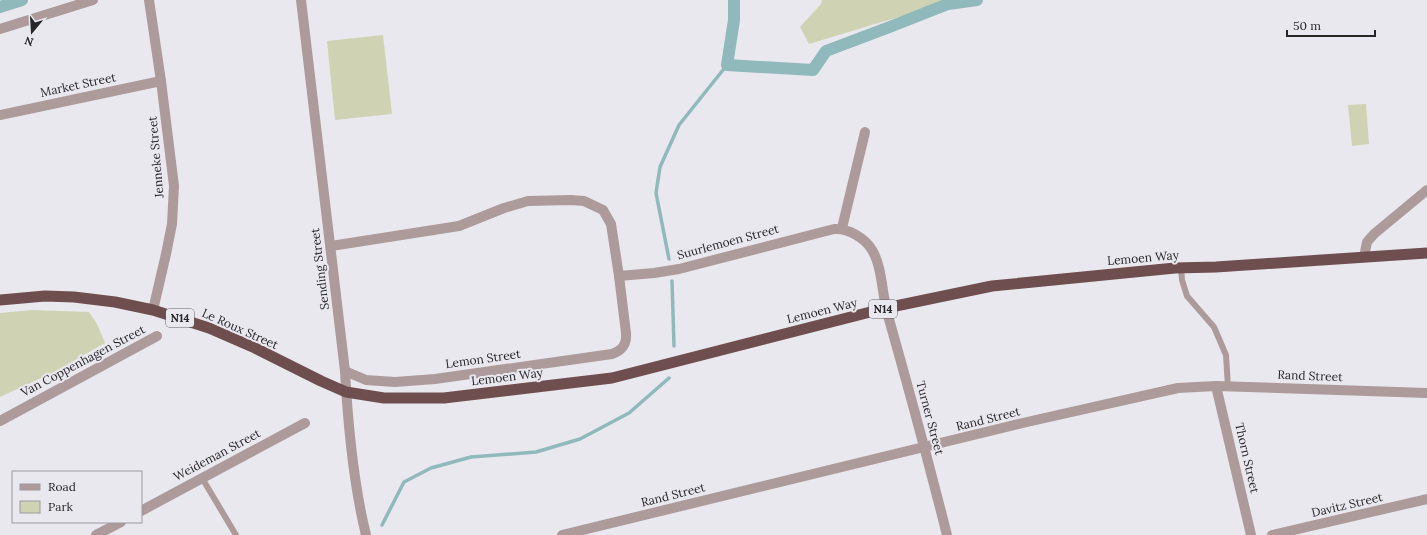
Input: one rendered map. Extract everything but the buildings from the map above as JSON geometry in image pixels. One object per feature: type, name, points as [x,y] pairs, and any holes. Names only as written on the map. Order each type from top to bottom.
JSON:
[{"type":"highway","name":"Lemoen Way","points":[[346,392],[384,398],[444,398],[612,378],[886,308],[992,286],[1181,268],[1427,253]]},
{"type":"highway","name":"Le Roux Street","points":[[0,300],[45,296],[74,297],[115,302],[153,310],[208,328],[255,348],[321,382],[346,392]]},
{"type":"street","points":[[0,29],[93,0]]},
{"type":"street","name":"Jenneke Street","points":[[149,0],[173,172],[174,197],[172,224],[153,310]]},
{"type":"street","name":"Sending Street","points":[[301,0],[345,371],[349,429],[357,489],[366,535]]},
{"type":"street","name":"Market Street","points":[[0,115],[161,81]]},
{"type":"street","points":[[865,132],[842,228],[864,240],[873,251],[879,269],[886,308]]},
{"type":"street","points":[[1364,257],[1367,242],[1374,234],[1427,190]]},
{"type":"street","points":[[331,246],[459,226],[504,208],[528,201],[584,201],[602,210],[608,217],[612,229],[619,276]]},
{"type":"street","name":"Suurlemoen Street","points":[[619,276],[679,269],[826,230],[842,228]]},
{"type":"street","name":"Lemon Street","points":[[345,371],[361,378],[381,382],[395,382],[435,379],[612,354],[620,351],[624,347],[626,339],[619,276]]},
{"type":"street","name":"Turner Street","points":[[886,308],[925,448],[947,535]]},
{"type":"street","name":"Van Coppenhagen Street","points":[[0,421],[157,336]]},
{"type":"street","name":"Rand Street","points":[[562,535],[1027,422],[1170,390],[1190,387],[1216,386],[1427,393]]},
{"type":"street","name":"Thorn Street","points":[[1216,386],[1252,535]]},
{"type":"street","name":"Weideman Street","points":[[142,510],[305,422]]},
{"type":"street","name":"Davitz Street","points":[[1272,535],[1427,499]]},
{"type":"street","points":[[96,535],[119,523]]},
{"type":"lane","points":[[1181,268],[1182,280],[1187,296],[1214,328],[1226,355],[1228,387]]},
{"type":"lane","points":[[202,478],[236,535]]},
{"type":"green space","points":[[822,0],[969,0],[938,5],[809,44],[800,27],[821,4]]},
{"type":"green space","points":[[383,35],[392,114],[335,120],[327,41]]},
{"type":"green space","points":[[1366,104],[1369,144],[1352,146],[1348,105]]},
{"type":"green space","points":[[32,310],[89,312],[97,324],[105,343],[54,372],[0,397],[0,313]]},
{"type":"waterway","points":[[0,7],[22,0]]},
{"type":"waterway","points":[[734,0],[734,20],[727,65],[813,70],[826,51],[948,4],[977,0]]},
{"type":"waterway","points":[[669,259],[656,193],[660,167],[679,125],[727,65]]},
{"type":"waterway","points":[[672,281],[674,346]]},
{"type":"waterway","points":[[382,525],[404,482],[431,468],[471,457],[536,452],[580,439],[629,413],[669,378]]}]
